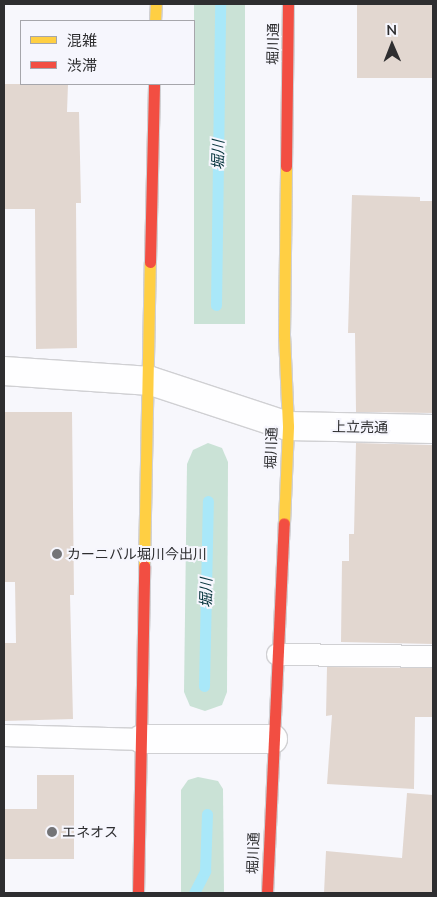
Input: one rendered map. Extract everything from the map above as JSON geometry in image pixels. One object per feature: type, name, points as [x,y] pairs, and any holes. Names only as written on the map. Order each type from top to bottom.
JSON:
[{"type":"main road","points":[[155,20],[156,4]]},
{"type":"main road","name":"堀川通","points":[[266,893],[288,426],[284,335],[288,4]]},
{"type":"main road","points":[[138,893],[151,381],[154,85]]},
{"type":"street","name":"上立売通","points":[[4,371],[151,381],[288,426],[433,429]]},
{"type":"street","points":[[142,739],[273,739]]},
{"type":"lane","points":[[277,654],[433,656]]},
{"type":"lane","points":[[4,735],[142,739]]},
{"type":"green space","points":[[194,4],[245,4],[245,324],[194,324]]},
{"type":"green space","points":[[208,443],[222,448],[228,462],[227,692],[222,705],[205,711],[190,706],[184,692],[187,464],[193,450]]},
{"type":"green space","points":[[198,777],[218,781],[223,789],[224,893],[181,893],[181,790],[188,780]]},
{"type":"building","points":[[357,4],[433,4],[433,78],[357,78]]},
{"type":"building","points":[[4,84],[68,85],[67,112],[79,112],[81,203],[76,203],[77,348],[36,349],[35,209],[4,209]]},
{"type":"building","points":[[352,195],[420,197],[420,201],[433,201],[433,413],[356,412],[355,333],[348,333]]},
{"type":"building","points":[[4,412],[72,412],[74,595],[70,595],[73,719],[4,721],[4,643],[16,643],[15,582],[4,582]]},
{"type":"building","points":[[356,443],[433,445],[433,644],[341,642],[342,561],[349,561],[349,534],[354,534]]},
{"type":"building","points":[[327,667],[433,668],[433,717],[415,717],[414,789],[327,784],[332,715],[326,716]]},
{"type":"building","points":[[37,775],[74,775],[74,859],[4,859],[4,809],[37,809]]},
{"type":"building","points":[[407,793],[433,795],[433,893],[324,893],[326,851],[402,858]]},
{"type":"waterway","name":"堀川","points":[[216,305],[220,4]]},
{"type":"waterway","name":"堀川","points":[[204,686],[208,501]]},
{"type":"waterway","name":"堀川","points":[[194,893],[205,871],[207,814]]},
{"type":"traffic: slow","points":[[155,20],[156,4]]},
{"type":"traffic: slow","points":[[284,523],[288,426],[284,335],[286,166]]},
{"type":"traffic: slow","points":[[144,566],[150,262]]},
{"type":"traffic: jam","points":[[286,166],[288,4]]},
{"type":"traffic: jam","points":[[150,262],[154,85]]},
{"type":"traffic: jam","points":[[267,893],[284,523]]},
{"type":"traffic: jam","points":[[138,893],[144,566]]},
{"type":"place","name":"カーニバル堀川今出川","points":[[57,554]]},
{"type":"place","name":"エネオス","points":[[52,832]]}]
